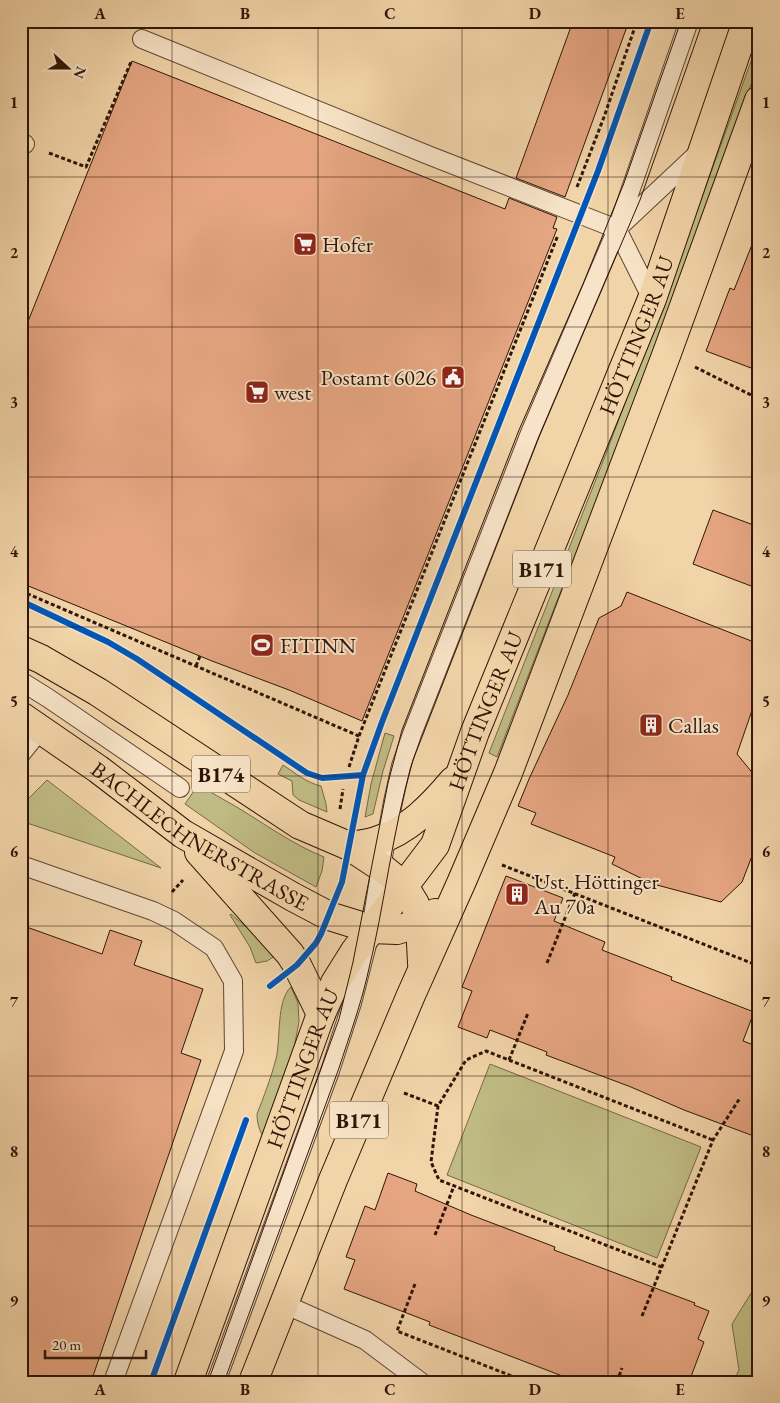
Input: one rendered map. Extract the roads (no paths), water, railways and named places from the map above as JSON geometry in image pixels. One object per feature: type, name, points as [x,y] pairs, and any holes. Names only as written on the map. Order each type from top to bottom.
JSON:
[{"type":"main road","name":"HÖTTINGER AU","points":[[188,1382],[321,1014],[335,983],[371,929],[435,845],[475,732],[652,299],[747,21]]},
{"type":"main road","name":"HÖTTINGER AU","points":[[253,1382],[334,1180],[422,969],[508,773],[668,353],[759,100]]},
{"type":"main road","name":"B174","points":[[21,650],[41,659],[98,692],[300,825],[349,846],[381,867],[404,886],[415,904],[422,937],[422,969]]},
{"type":"main road","name":"BACHLECHNERSTRASSE","points":[[31,723],[98,769],[183,834],[336,918],[371,929],[397,930],[420,923],[439,910],[462,881]]},
{"type":"main road","points":[[349,846],[375,842],[413,822],[432,805],[460,773]]},
{"type":"main road","points":[[183,834],[290,954],[321,1014]]},
{"type":"lane","points":[[216,1382],[330,1071],[352,1003],[371,929],[386,837],[401,766],[412,734],[530,433],[617,229],[689,21]]},
{"type":"lane","points":[[142,39],[428,156],[617,229],[652,299]]},
{"type":"lane","points":[[617,229],[704,148]]},
{"type":"lane","points":[[21,684],[24,683],[48,698],[180,788]]},
{"type":"lane","points":[[21,754],[31,723]]},
{"type":"lane","points":[[21,865],[153,911],[174,921],[214,948],[233,981],[234,1051],[113,1382]]},
{"type":"lane","points":[[284,1304],[365,1340],[421,1382]]},
{"type":"tram line","points":[[208,1382],[339,1019],[353,962],[388,783],[402,730],[519,430],[583,284],[624,183],[681,21]]},
{"type":"tram line","points":[[224,1382],[358,1011],[373,950],[399,814],[413,760],[539,437],[640,200],[703,21]]},
{"type":"place","name":"Hofer","points":[[305,244]]},
{"type":"place","name":"Postamt 6026","points":[[453,377]]},
{"type":"place","name":"west","points":[[257,392]]},
{"type":"place","name":"FITINN","points":[[262,645]]},
{"type":"place","name":"Callas","points":[[651,725]]},
{"type":"place","name":"Ust. Höttinger Au 70a","points":[[517,894]]}]
